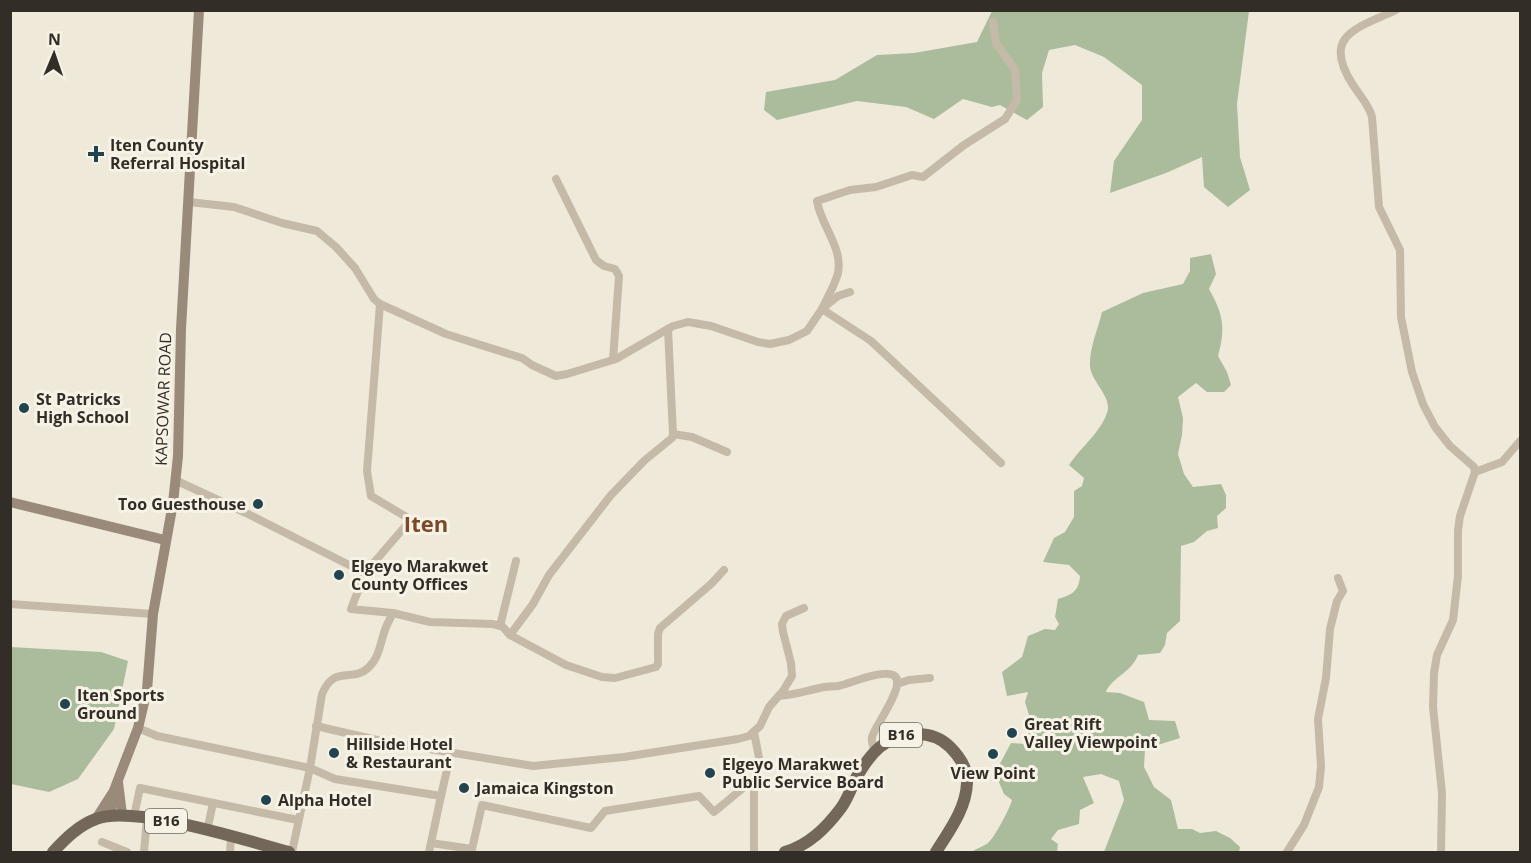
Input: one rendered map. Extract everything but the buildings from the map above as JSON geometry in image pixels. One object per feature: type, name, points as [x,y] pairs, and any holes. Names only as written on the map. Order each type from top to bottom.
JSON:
[{"type":"main road","name":"KAPSOWAR ROAD","points":[[122,815],[113,793],[138,728],[147,690],[153,614],[173,503],[178,456],[181,329],[199,10]]},
{"type":"main road","points":[[10,502],[165,540]]},
{"type":"main road","name":"B16","points":[[785,852],[797,849],[822,832],[843,806],[868,758],[887,741],[903,734],[937,737],[960,759],[968,781],[965,799],[956,819],[936,852]]},
{"type":"main road","name":"KAPSOWAR ROAD","points":[[118,781],[122,815]]},
{"type":"main road","points":[[96,819],[113,793]]},
{"type":"main road","name":"B16","points":[[53,852],[68,837],[96,819],[122,815],[207,831],[291,852]]},
{"type":"street","points":[[1396,10],[1362,24],[1345,37],[1342,44],[1342,58],[1352,83],[1370,109],[1372,117],[1379,207],[1400,250],[1401,317],[1412,372],[1423,404],[1435,427],[1450,446],[1474,467],[1475,472],[1459,523],[1458,576],[1453,620],[1437,655],[1434,674],[1433,707],[1442,793],[1441,852]]},
{"type":"street","points":[[189,202],[234,207],[282,224],[317,231],[355,268],[374,299],[380,304],[446,334],[522,358],[532,366],[556,376],[613,360],[668,329],[688,321],[711,326],[758,342],[771,344],[789,340],[807,331],[822,309],[838,273],[836,248],[819,213],[817,201],[850,190],[876,187],[912,175],[923,177],[964,145],[1005,119],[1017,100],[1015,70],[996,43],[993,22]]},
{"type":"street","points":[[556,179],[596,260],[604,266],[615,269],[619,276],[613,360]]},
{"type":"street","points":[[822,309],[838,296],[850,292]]},
{"type":"street","points":[[380,304],[367,471],[370,496],[408,518],[408,523],[365,573],[351,609],[393,613],[430,622],[500,626],[510,635],[566,665],[598,676],[615,678],[656,667],[660,628],[724,570]]},
{"type":"street","points":[[822,309],[871,341],[1000,464]]},
{"type":"street","points":[[510,635],[533,604],[549,575],[611,495],[627,476],[672,438],[668,329]]},
{"type":"street","points":[[673,434],[687,435],[727,452]]},
{"type":"street","points":[[1475,472],[1502,462],[1521,441]]},
{"type":"street","points":[[175,480],[365,573]]},
{"type":"street","points":[[500,626],[516,561]]},
{"type":"street","points":[[1287,852],[1304,825],[1319,787],[1321,766],[1318,719],[1326,678],[1330,629],[1337,601],[1343,591],[1338,578]]},
{"type":"street","points":[[10,604],[153,614]]},
{"type":"street","points":[[316,726],[381,741],[533,766],[624,757],[738,739],[754,732],[792,676],[783,624],[786,616],[804,608]]},
{"type":"street","points":[[291,852],[310,768],[322,694],[326,684],[336,677],[360,672],[370,666],[382,645],[385,629],[393,613]]},
{"type":"street","points":[[779,696],[797,695],[818,688],[838,686],[879,675],[892,675],[896,678],[896,693],[874,733],[872,742],[875,751]]},
{"type":"street","points":[[897,684],[930,678]]},
{"type":"street","points":[[138,728],[157,736],[310,768],[335,779],[441,796]]},
{"type":"street","points":[[754,732],[760,763],[754,779],[754,852]]},
{"type":"street","points":[[429,852],[452,752]]},
{"type":"street","points":[[431,843],[472,849],[482,805],[591,828],[604,811],[699,796],[714,812],[754,779]]},
{"type":"street","points":[[122,815],[140,788],[298,820]]},
{"type":"street","points":[[207,831],[213,803]]},
{"type":"street","points":[[144,852],[147,818]]},
{"type":"street","points":[[230,852],[231,837]]},
{"type":"street","points":[[102,842],[127,852]]},
{"type":"green space","points":[[992,11],[1249,11],[1237,104],[1240,157],[1250,190],[1228,207],[1204,187],[1202,157],[1110,193],[1114,161],[1142,120],[1142,85],[1104,57],[1075,45],[1049,50],[1042,73],[1043,107],[1027,120],[1000,105],[992,107],[963,99],[934,119],[906,107],[857,101],[777,120],[764,110],[766,92],[835,80],[877,55],[914,53],[977,42]]},
{"type":"green space","points":[[1211,254],[1216,274],[1209,289],[1222,321],[1222,337],[1218,356],[1231,385],[1224,392],[1207,392],[1196,383],[1178,397],[1183,418],[1178,454],[1184,474],[1193,487],[1221,484],[1226,495],[1226,508],[1217,516],[1218,528],[1207,531],[1194,542],[1181,546],[1180,621],[1167,633],[1165,645],[1160,653],[1138,655],[1131,666],[1108,687],[1106,692],[1120,693],[1144,702],[1149,720],[1175,721],[1180,738],[1145,749],[1144,767],[1154,787],[1171,800],[1178,829],[1192,829],[1200,833],[1216,831],[1230,838],[1240,847],[1239,852],[1104,852],[1124,800],[1119,781],[1101,774],[1083,777],[1094,803],[1080,810],[1079,824],[1058,830],[1051,839],[1058,844],[1057,852],[971,852],[991,840],[1008,809],[1012,800],[1004,794],[995,773],[1011,743],[1025,744],[1031,722],[1025,702],[1028,692],[1007,696],[1002,672],[1022,657],[1028,636],[1045,629],[1055,630],[1059,624],[1055,617],[1058,599],[1074,592],[1078,586],[1080,576],[1069,565],[1043,562],[1054,538],[1065,532],[1074,517],[1074,491],[1082,486],[1084,478],[1069,465],[1100,427],[1107,413],[1105,395],[1094,378],[1090,366],[1092,346],[1102,312],[1143,293],[1183,284],[1190,271],[1190,258]]},
{"type":"green space","name":"Iten Sports Ground","points":[[10,647],[101,652],[128,661],[114,729],[78,779],[49,792],[11,784]]},
{"type":"place","name":"Iten County Referral Hospital","points":[[96,154]]},
{"type":"place","name":"St Patricks High School","points":[[24,408]]},
{"type":"place","name":"Too Guesthouse","points":[[258,504]]},
{"type":"place","name":"Elgeyo Marakwet County Offices","points":[[339,575]]},
{"type":"place","name":"Iten Sports Ground","points":[[65,704]]},
{"type":"place","name":"Great Rift Valley Viewpoint","points":[[1012,733]]},
{"type":"place","name":"Hillside Hotel & Restaurant","points":[[334,753]]},
{"type":"place","name":"View Point","points":[[993,754]]},
{"type":"place","name":"Elgeyo Marakwet Public Service Board","points":[[710,773]]},
{"type":"place","name":"Jamaica Kingston","points":[[464,788]]},
{"type":"place","name":"Alpha Hotel","points":[[266,800]]},
{"type":"district","name":"Iten","points":[[426,524]]}]
